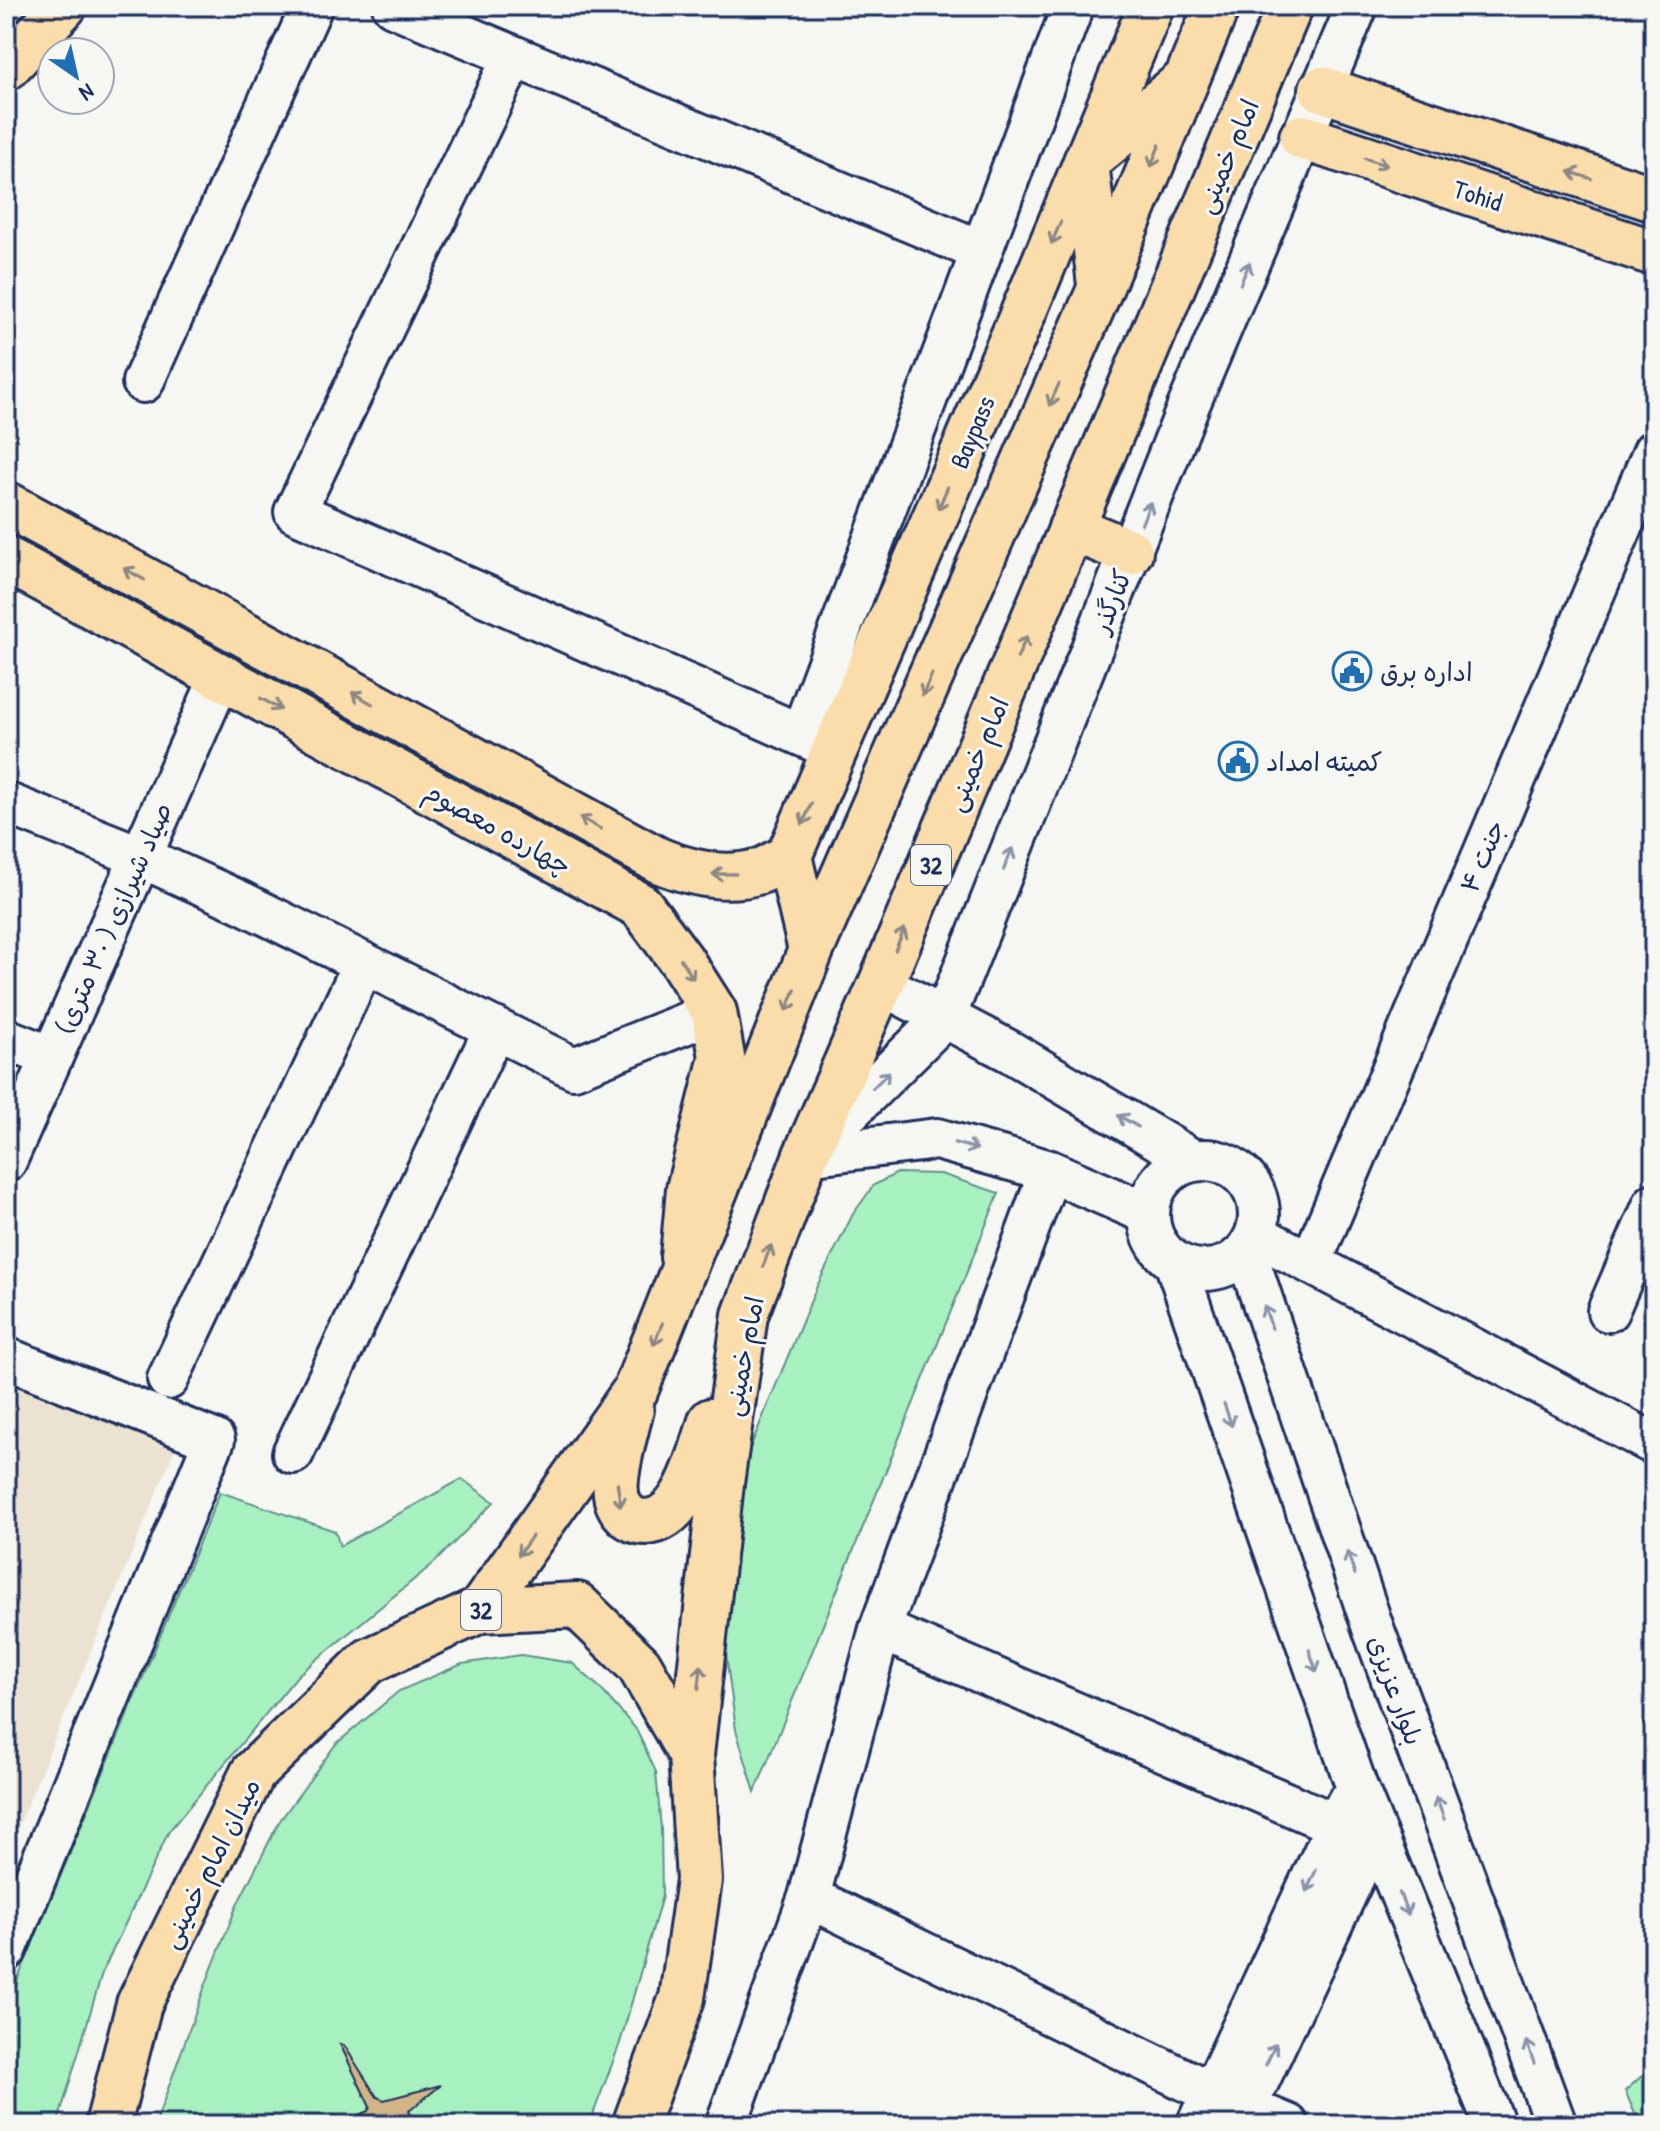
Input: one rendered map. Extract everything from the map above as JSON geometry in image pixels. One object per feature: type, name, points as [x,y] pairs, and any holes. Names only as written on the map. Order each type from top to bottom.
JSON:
[{"type":"main road","points":[[6,68],[64,6]]},
{"type":"main road","name":"Baypass","points":[[789,856],[818,742],[1086,162],[1151,6]]},
{"type":"main road","name":"32","points":[[480,1610],[635,1391],[811,950],[1100,289],[1217,6]]},
{"type":"main road","name":"امام خمینی","points":[[691,1755],[721,1483],[745,1315],[806,1155],[881,984],[1290,6]]},
{"type":"main road","points":[[1100,289],[1086,162],[1186,80]]},
{"type":"main road","name":"Tohid","points":[[1322,89],[1654,199]]},
{"type":"main road","name":"Tohid","points":[[1302,137],[1654,253]]},
{"type":"main road","name":"چهارده معصوم","points":[[6,504],[658,860],[692,873],[724,876],[760,871],[789,856]]},
{"type":"main road","points":[[1071,528],[1130,552]]},
{"type":"main road","name":"چهارده معصوم","points":[[6,559],[641,906],[714,1012],[722,1057],[689,1189],[681,1277]]},
{"type":"main road","points":[[789,856],[811,950]]},
{"type":"main road","points":[[641,906],[663,900],[669,890],[668,876],[658,860]]},
{"type":"main road","points":[[635,1391],[615,1493],[620,1507],[629,1517],[639,1521],[658,1521],[668,1515],[681,1499],[701,1453],[745,1315]]},
{"type":"main road","name":"میدان امام خمینی","points":[[108,2125],[139,2004],[253,1773],[369,1661],[480,1610],[577,1605],[639,1665],[691,1755],[699,1880],[682,1998],[635,2125]]},
{"type":"street","points":[[143,382],[312,6]]},
{"type":"street","points":[[393,6],[981,251]]},
{"type":"street","points":[[513,58],[295,512],[818,742],[981,251],[1073,6]]},
{"type":"street","name":"کنارگذر","points":[[806,1155],[945,1017],[1130,552],[1357,6]]},
{"type":"street","name":"جنت ۴","points":[[1311,1262],[1654,451]]},
{"type":"street","name":"صیاد شیرازی ( ۳۰ متری)","points":[[6,1161],[221,676]]},
{"type":"street","points":[[6,803],[139,856],[241,902],[574,1068],[714,1012]]},
{"type":"street","points":[[168,1379],[364,963]]},
{"type":"street","points":[[881,984],[1009,1051],[1194,1161],[1223,1163],[1247,1179],[1259,1206],[1251,1244],[1225,1267],[1199,1270],[1175,1262],[1161,1250],[1152,1233],[1149,1214],[1155,1190],[1171,1171],[1194,1161]]},
{"type":"street","points":[[293,1453],[495,1028]]},
{"type":"street","points":[[6,1039],[51,1057]]},
{"type":"street","points":[[806,1155],[937,1139],[1050,1171],[1149,1214]]},
{"type":"street","points":[[726,2125],[809,1897],[880,1629],[1050,1171]]},
{"type":"street","points":[[1608,1311],[1654,1204]]},
{"type":"street","points":[[1251,1244],[1311,1262],[1654,1444]]},
{"type":"street","name":"بلوار عزیزی","points":[[1251,1244],[1373,1628],[1556,2125]]},
{"type":"street","points":[[1175,1262],[1356,1785],[1356,1829],[1224,2113]]},
{"type":"street","points":[[6,1358],[214,1440],[6,1950]]},
{"type":"street","points":[[880,1629],[1356,1829],[1495,2125]]},
{"type":"street","points":[[809,1897],[1224,2113],[1288,2125]]},
{"type":"shaded area","points":[[6,1363],[178,1442],[6,1856]]},
{"type":"green space","points":[[897,1173],[941,1174],[999,1193],[755,1792],[736,1730],[726,1655],[726,1607],[738,1477],[817,1286],[853,1214],[874,1185]]},
{"type":"green space","points":[[462,1479],[494,1502],[434,1563],[298,1675],[169,1831],[102,1973],[57,2125],[6,2125],[6,2007],[220,1492],[335,1531],[340,1546]]},
{"type":"green space","points":[[521,1655],[572,1663],[599,1687],[636,1729],[656,1772],[662,1896],[620,2043],[589,2125],[155,2125],[237,1905],[279,1822],[336,1744],[399,1691],[462,1664]]},
{"type":"green space","points":[[1654,2065],[1654,2125],[1640,2125],[1625,2091]]},
{"type":"building","points":[[340,2044],[344,2045],[377,2097],[384,2100],[441,2085],[409,2111],[413,2119],[410,2125],[336,2125],[368,2111],[370,2107]]},
{"type":"place","name":"اداره برق","points":[[1352,671]]},
{"type":"place","name":"کمیته امداد","points":[[1238,761]]}]
